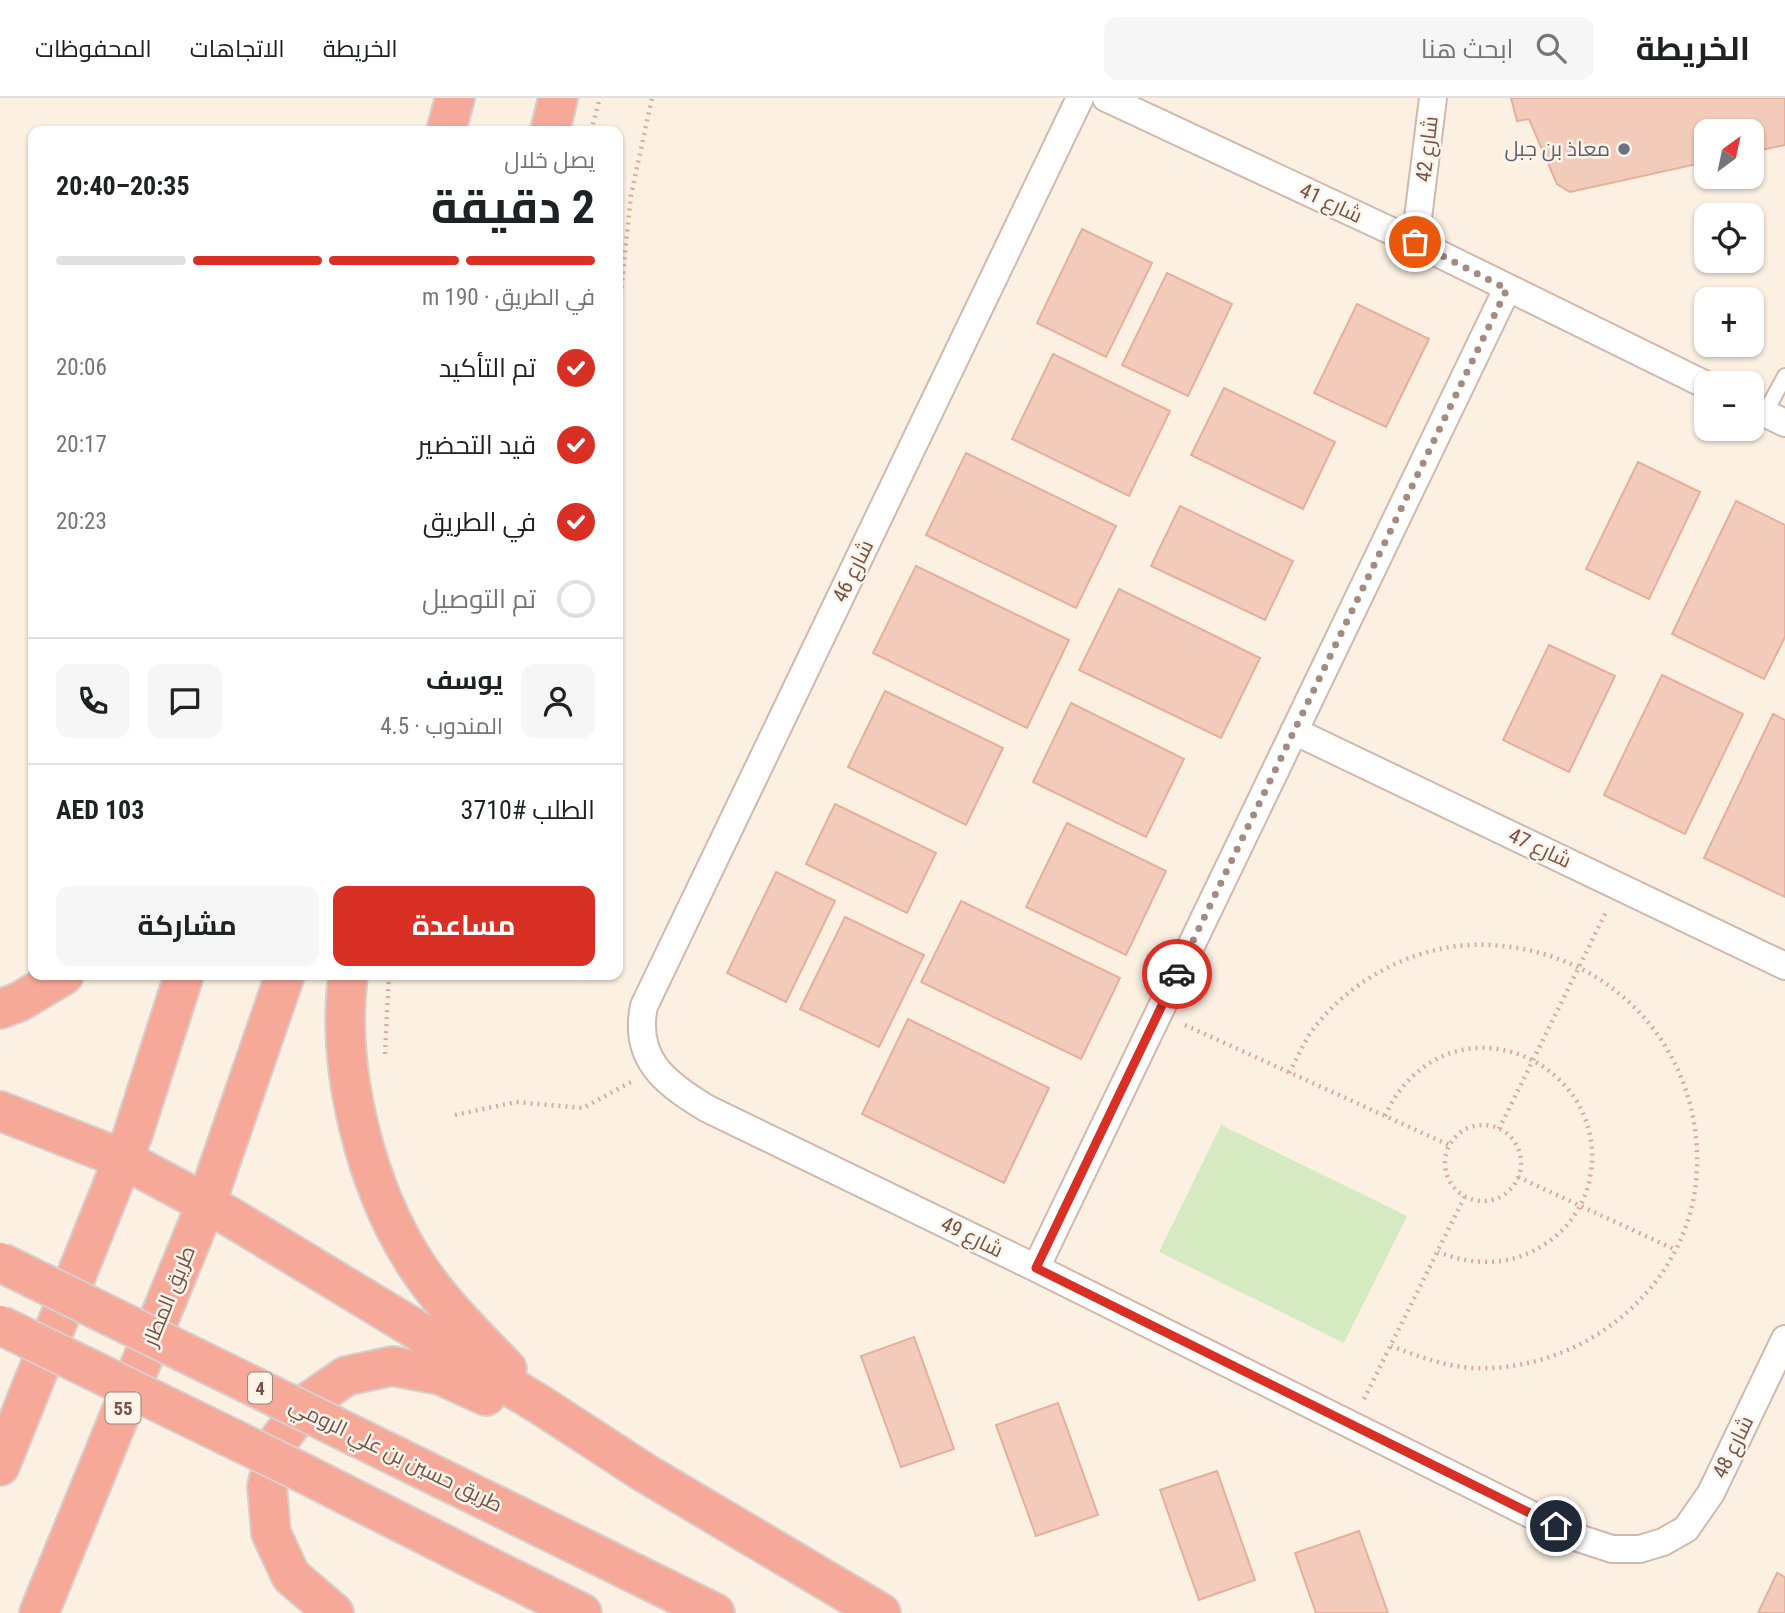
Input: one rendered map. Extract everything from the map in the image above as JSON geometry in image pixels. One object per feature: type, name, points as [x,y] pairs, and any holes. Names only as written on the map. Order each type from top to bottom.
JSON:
[{"type":"highway","points":[[447,126],[455,98]]},
{"type":"highway","points":[[551,126],[558,98]]},
{"type":"highway","points":[[0,1009],[19,1002],[56,980]]},
{"type":"highway","points":[[0,1466],[122,1159],[134,1135],[182,980]]},
{"type":"highway","name":"طريق المطار","points":[[39,1613],[206,1204],[283,980]]},
{"type":"highway","points":[[348,980],[346,1026],[354,1104],[378,1186],[396,1229],[419,1269],[447,1306],[539,1404]]},
{"type":"highway","points":[[0,1111],[122,1159],[206,1204],[539,1404],[645,1474],[881,1613]]},
{"type":"highway","name":"طريق حسين بن علي الرومي","points":[[0,1262],[715,1613]]},
{"type":"highway","points":[[0,1325],[582,1613]]},
{"type":"highway","points":[[334,1613],[291,1576],[271,1533],[267,1486],[279,1440],[307,1403],[346,1377],[392,1366],[440,1375],[495,1401],[516,1406],[539,1404]]},
{"type":"street","name":"شارع 46","points":[[650,1058],[640,1024],[644,1006],[1080,98]]},
{"type":"street","name":"شارع 41","points":[[1106,98],[1415,242],[1694,379]]},
{"type":"street","name":"شارع 42","points":[[1415,242],[1433,98]]},
{"type":"street","points":[[1036,1268],[1507,289]]},
{"type":"street","name":"شارع 47","points":[[1294,731],[1785,966]]},
{"type":"street","name":"شارع 49","points":[[650,1058],[674,1088],[706,1108],[1036,1268],[1578,1538],[1612,1549],[1640,1549],[1663,1542]]},
{"type":"street","name":"شارع 48","points":[[1663,1542],[1686,1528],[1711,1493],[1785,1339]]},
{"type":"lane","points":[[1767,415],[1785,376]]},
{"type":"path","points":[[592,126],[600,98]]},
{"type":"path","points":[[623,273],[631,195],[652,98]]},
{"type":"path","points":[[1499,1129],[1619,886]]},
{"type":"path","points":[[1289,1073],[1310,1035],[1338,1002],[1372,976],[1411,957],[1453,946],[1496,944],[1539,951],[1579,966],[1614,988],[1644,1017],[1668,1051],[1686,1088],[1695,1129],[1697,1170],[1690,1211],[1676,1250],[1654,1285],[1626,1315],[1592,1340],[1553,1357],[1513,1366],[1471,1368],[1430,1361],[1391,1346]]},
{"type":"path","points":[[385,1056],[389,980]]},
{"type":"path","points":[[1158,1013],[1449,1145]]},
{"type":"path","points":[[1385,1116],[1395,1096],[1409,1079],[1426,1065],[1446,1055],[1468,1049],[1490,1048],[1533,1059],[1551,1071],[1567,1085],[1588,1123],[1593,1165],[1589,1186],[1581,1206],[1555,1238],[1538,1250],[1498,1262],[1478,1263],[1438,1252]]},
{"type":"path","points":[[455,1115],[516,1102],[583,1108],[650,1058]]},
{"type":"path","points":[[1485,1125],[1499,1129],[1510,1137],[1518,1149],[1521,1163],[1518,1177],[1505,1194],[1493,1200],[1465,1196],[1455,1188],[1448,1177],[1445,1165],[1449,1145],[1470,1127],[1485,1125]]},
{"type":"path","points":[[1518,1177],[1676,1250]]},
{"type":"path","points":[[1352,1424],[1465,1196]]},
{"type":"green space","points":[[1221,1125],[1407,1216],[1344,1343],[1159,1252]]},
{"type":"building","name":"معاذ بن جبل","points":[[1511,98],[1785,98],[1785,145],[1764,149],[1764,119],[1694,119],[1694,165],[1570,192],[1557,184],[1529,119],[1517,121]]},
{"type":"building","points":[[1082,229],[1152,263],[1106,357],[1037,323]]},
{"type":"building","points":[[1167,273],[1232,304],[1188,396],[1122,365]]},
{"type":"building","points":[[1357,304],[1429,339],[1386,427],[1314,393]]},
{"type":"building","points":[[1053,354],[1170,411],[1129,496],[1012,439]]},
{"type":"building","points":[[1224,388],[1335,442],[1303,509],[1191,455]]},
{"type":"building","points":[[966,453],[1116,526],[1076,608],[926,535]]},
{"type":"building","points":[[1638,462],[1700,492],[1649,599],[1586,569]]},
{"type":"building","points":[[1736,501],[1785,525],[1785,637],[1764,679],[1672,634]]},
{"type":"building","points":[[1180,506],[1293,561],[1265,620],[1151,566]]},
{"type":"building","points":[[916,566],[1069,640],[1027,728],[873,653]]},
{"type":"building","points":[[1119,589],[1260,658],[1221,738],[1079,670]]},
{"type":"building","points":[[1549,645],[1615,676],[1569,772],[1503,740]]},
{"type":"building","points":[[1662,675],[1743,714],[1685,834],[1604,795]]},
{"type":"building","points":[[885,691],[1003,748],[966,825],[848,767]]},
{"type":"building","points":[[1071,703],[1184,759],[1146,837],[1033,782]]},
{"type":"building","points":[[1773,714],[1785,720],[1785,897],[1704,858]]},
{"type":"building","points":[[835,804],[936,853],[907,913],[806,864]]},
{"type":"building","points":[[1067,823],[1166,871],[1126,955],[1026,907]]},
{"type":"building","points":[[776,872],[835,901],[786,1002],[727,973]]},
{"type":"building","points":[[961,901],[1120,978],[1081,1059],[921,982]]},
{"type":"building","points":[[845,917],[924,955],[879,1047],[800,1009]]},
{"type":"building","points":[[908,1019],[1049,1088],[1004,1183],[862,1114]]},
{"type":"building","points":[[914,1337],[954,1449],[901,1467],[861,1356]]},
{"type":"building","points":[[1058,1403],[1098,1515],[1036,1536],[996,1425]]},
{"type":"building","points":[[1217,1471],[1255,1580],[1199,1600],[1160,1490]]},
{"type":"building","points":[[1359,1531],[1388,1613],[1316,1613],[1295,1553]]},
{"type":"building","points":[[1777,1573],[1785,1577],[1785,1613],[1758,1613]]},
{"type":"way so far","points":[[1177,974],[1507,289],[1415,242]]},
{"type":"place","name":"معاذ بن جبل","points":[[1624,149]]},
{"type":"route","points":[[1177,974],[1036,1268],[1556,1526]]}]
